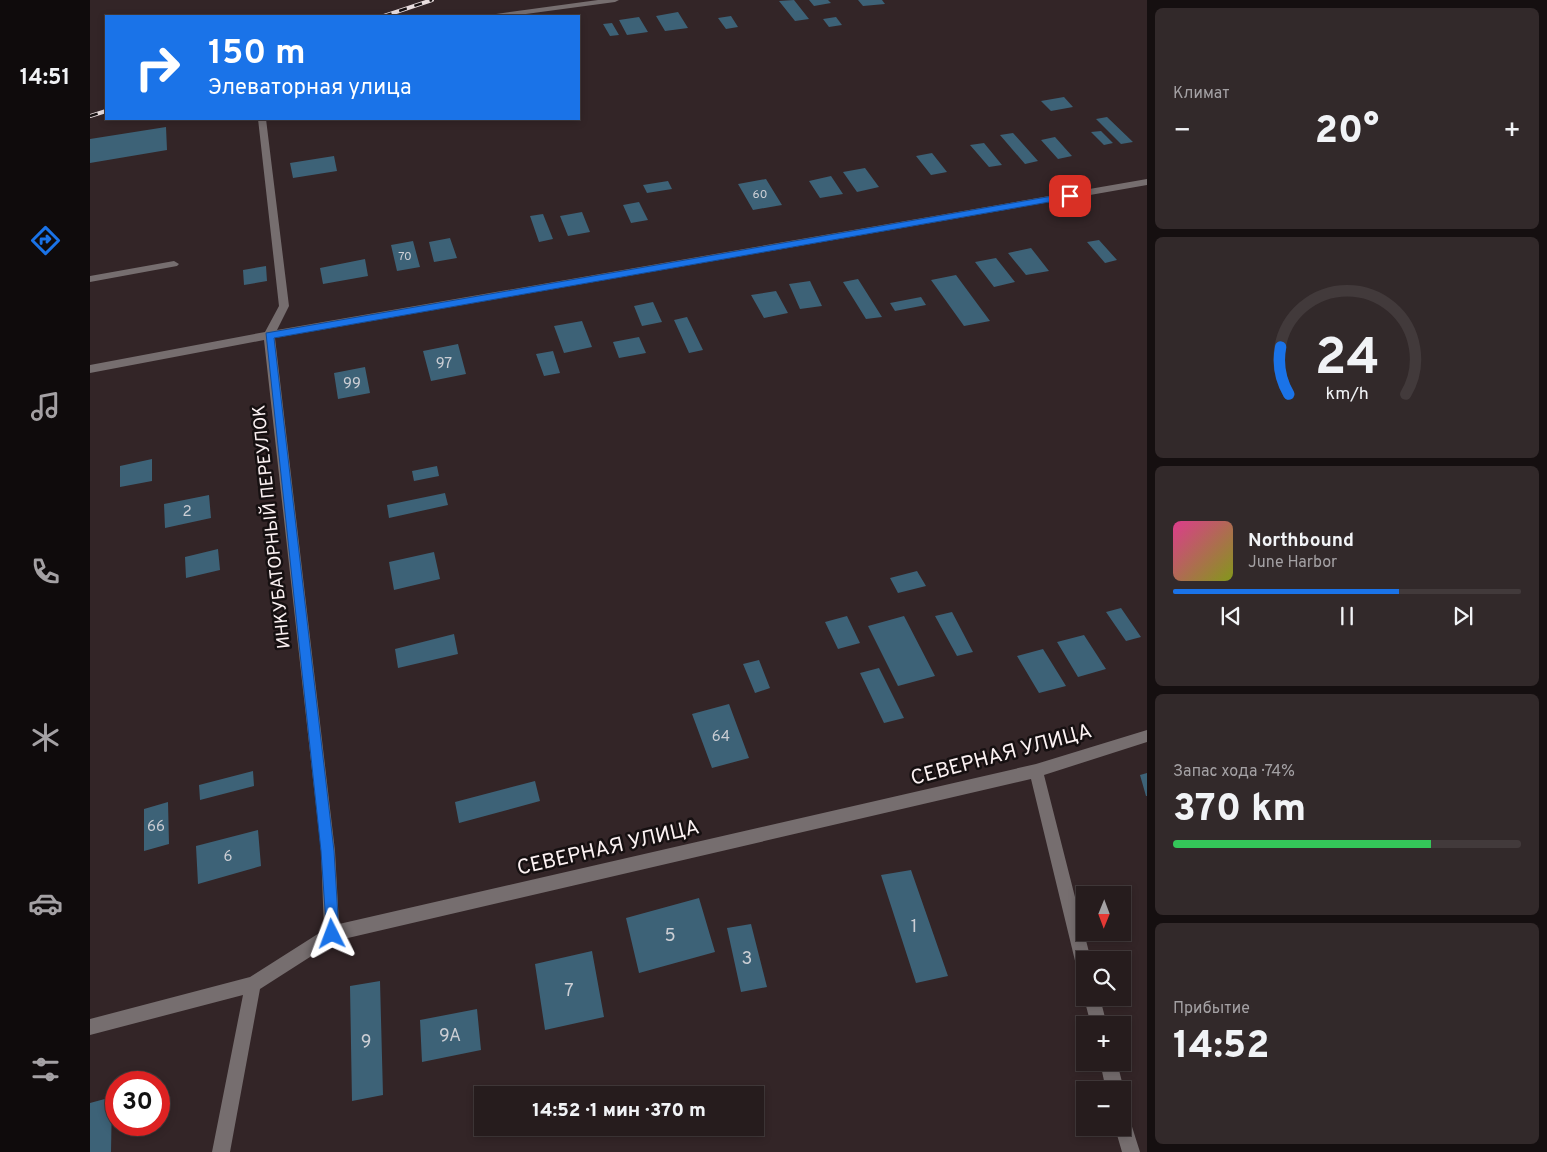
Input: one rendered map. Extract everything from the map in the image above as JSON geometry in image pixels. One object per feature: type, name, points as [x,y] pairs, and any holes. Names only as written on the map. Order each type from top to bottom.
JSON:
[{"type":"street","points":[[503,15],[615,0]]},
{"type":"street","points":[[262,120],[284,306],[269,336]]},
{"type":"street","points":[[90,369],[1147,182]]},
{"type":"street","points":[[90,279],[174,264]]},
{"type":"street","name":"ИНКУБАТОРНЫЙ ПЕРЕУЛОК","points":[[269,336],[328,851],[332,934]]},
{"type":"street","name":"СЕВЕРНАЯ УЛИЦА","points":[[90,1028],[253,984],[332,934],[1036,771],[1147,736]]},
{"type":"street","points":[[1036,771],[1081,951]]},
{"type":"street","points":[[220,1152],[253,984]]},
{"type":"street","points":[[1126,1136],[1131,1152]]},
{"type":"building","points":[[794,0],[809,19],[795,21],[779,1]]},
{"type":"building","points":[[809,0],[828,0],[831,3],[814,6]]},
{"type":"building","points":[[858,0],[882,0],[885,4],[863,6]]},
{"type":"building","points":[[678,12],[688,28],[665,31],[656,16]]},
{"type":"building","points":[[731,16],[738,27],[726,29],[718,18]]},
{"type":"building","points":[[639,17],[648,32],[627,35],[619,20]]},
{"type":"building","points":[[836,17],[842,25],[829,27],[823,19]]},
{"type":"building","points":[[612,23],[619,35],[610,36],[603,24]]},
{"type":"building","points":[[1064,97],[1073,107],[1051,111],[1041,101]]},
{"type":"building","points":[[1107,117],[1133,142],[1121,144],[1096,119]]},
{"type":"building","points":[[166,127],[167,150],[90,163],[90,139]]},
{"type":"building","points":[[1101,131],[1113,143],[1104,145],[1091,132]]},
{"type":"building","points":[[1013,133],[1038,161],[1025,164],[1000,135]]},
{"type":"building","points":[[1055,137],[1072,156],[1058,159],[1041,140]]},
{"type":"building","points":[[984,143],[1002,165],[989,167],[970,145]]},
{"type":"building","points":[[932,153],[947,172],[931,175],[916,156]]},
{"type":"building","points":[[334,156],[337,171],[293,178],[290,163]]},
{"type":"building","points":[[865,168],[879,187],[857,192],[843,172]]},
{"type":"building","points":[[831,176],[843,194],[820,198],[809,181]]},
{"type":"building","points":[[766,179],[782,205],[753,210],[738,184]]},
{"type":"building","points":[[668,181],[672,189],[647,193],[643,185]]},
{"type":"building","points":[[639,202],[648,220],[631,223],[623,205]]},
{"type":"building","points":[[582,212],[590,232],[568,236],[560,216]]},
{"type":"building","points":[[543,214],[553,239],[539,242],[530,216]]},
{"type":"building","points":[[450,238],[457,258],[434,262],[429,242]]},
{"type":"building","points":[[1099,240],[1117,260],[1105,263],[1087,242]]},
{"type":"building","points":[[413,241],[420,267],[397,271],[391,245]]},
{"type":"building","points":[[1031,248],[1049,271],[1026,275],[1008,253]]},
{"type":"building","points":[[996,258],[1015,282],[994,287],[975,262]]},
{"type":"building","points":[[365,259],[368,276],[323,284],[320,268]]},
{"type":"building","points":[[266,266],[267,281],[244,285],[243,270]]},
{"type":"building","points":[[956,275],[990,321],[964,326],[931,280]]},
{"type":"building","points":[[858,279],[882,317],[866,319],[843,282]]},
{"type":"building","points":[[810,281],[822,306],[800,309],[789,284]]},
{"type":"building","points":[[776,291],[788,313],[764,318],[751,295]]},
{"type":"building","points":[[921,297],[926,305],[895,311],[890,303]]},
{"type":"building","points":[[653,302],[662,322],[642,326],[634,306]]},
{"type":"building","points":[[687,317],[703,350],[689,353],[674,320]]},
{"type":"building","points":[[582,321],[592,347],[564,353],[554,326]]},
{"type":"building","points":[[639,337],[646,353],[619,358],[613,342]]},
{"type":"building","points":[[458,344],[466,374],[431,381],[423,351]]},
{"type":"building","points":[[553,351],[560,373],[544,376],[536,354]]},
{"type":"building","points":[[365,367],[370,393],[338,399],[334,373]]},
{"type":"building","points":[[152,459],[152,481],[120,487],[120,466]]},
{"type":"building","points":[[437,466],[439,476],[414,481],[412,471]]},
{"type":"building","points":[[445,493],[448,505],[389,518],[387,505]]},
{"type":"building","points":[[209,495],[211,518],[165,528],[164,504]]},
{"type":"building","points":[[218,549],[220,570],[186,578],[185,557]]},
{"type":"building","points":[[434,552],[440,579],[394,590],[389,562]]},
{"type":"building","points":[[917,571],[926,586],[898,593],[890,578]]},
{"type":"building","points":[[1121,608],[1141,637],[1126,641],[1106,612]]},
{"type":"building","points":[[952,612],[973,652],[957,656],[935,616]]},
{"type":"building","points":[[847,616],[860,643],[838,649],[825,622]]},
{"type":"building","points":[[904,616],[935,676],[898,686],[868,626]]},
{"type":"building","points":[[454,634],[458,654],[398,668],[395,649]]},
{"type":"building","points":[[1084,635],[1106,669],[1078,677],[1057,642]]},
{"type":"building","points":[[1043,649],[1066,686],[1039,693],[1017,656]]},
{"type":"building","points":[[759,660],[770,688],[755,693],[743,664]]},
{"type":"building","points":[[879,668],[904,718],[884,723],[860,673]]},
{"type":"building","points":[[729,704],[749,758],[712,768],[692,714]]},
{"type":"building","points":[[253,771],[254,786],[200,800],[199,785]]},
{"type":"building","points":[[1147,773],[1147,796],[1146,796],[1140,775]]},
{"type":"building","points":[[535,781],[540,801],[459,823],[455,802]]},
{"type":"building","points":[[168,802],[169,844],[144,851],[144,809]]},
{"type":"building","points":[[258,830],[261,866],[198,884],[196,846]]},
{"type":"building","points":[[911,870],[948,976],[916,983],[881,875]]},
{"type":"building","points":[[699,898],[715,952],[639,973],[626,918]]},
{"type":"building","points":[[751,924],[767,987],[741,992],[727,928]]},
{"type":"building","points":[[592,951],[604,1017],[545,1030],[535,964]]},
{"type":"building","points":[[380,981],[383,1095],[352,1101],[350,986]]},
{"type":"building","points":[[477,1009],[481,1050],[422,1062],[420,1020]]},
{"type":"building","points":[[105,1099],[105,1136],[111,1136],[111,1152],[90,1152],[90,1103]]},
{"type":"railway","points":[[387,15],[432,0]]},
{"type":"railway","points":[[90,116],[105,111]]},
{"type":"route","points":[[332,934],[328,851],[269,336],[1070,196]]}]
